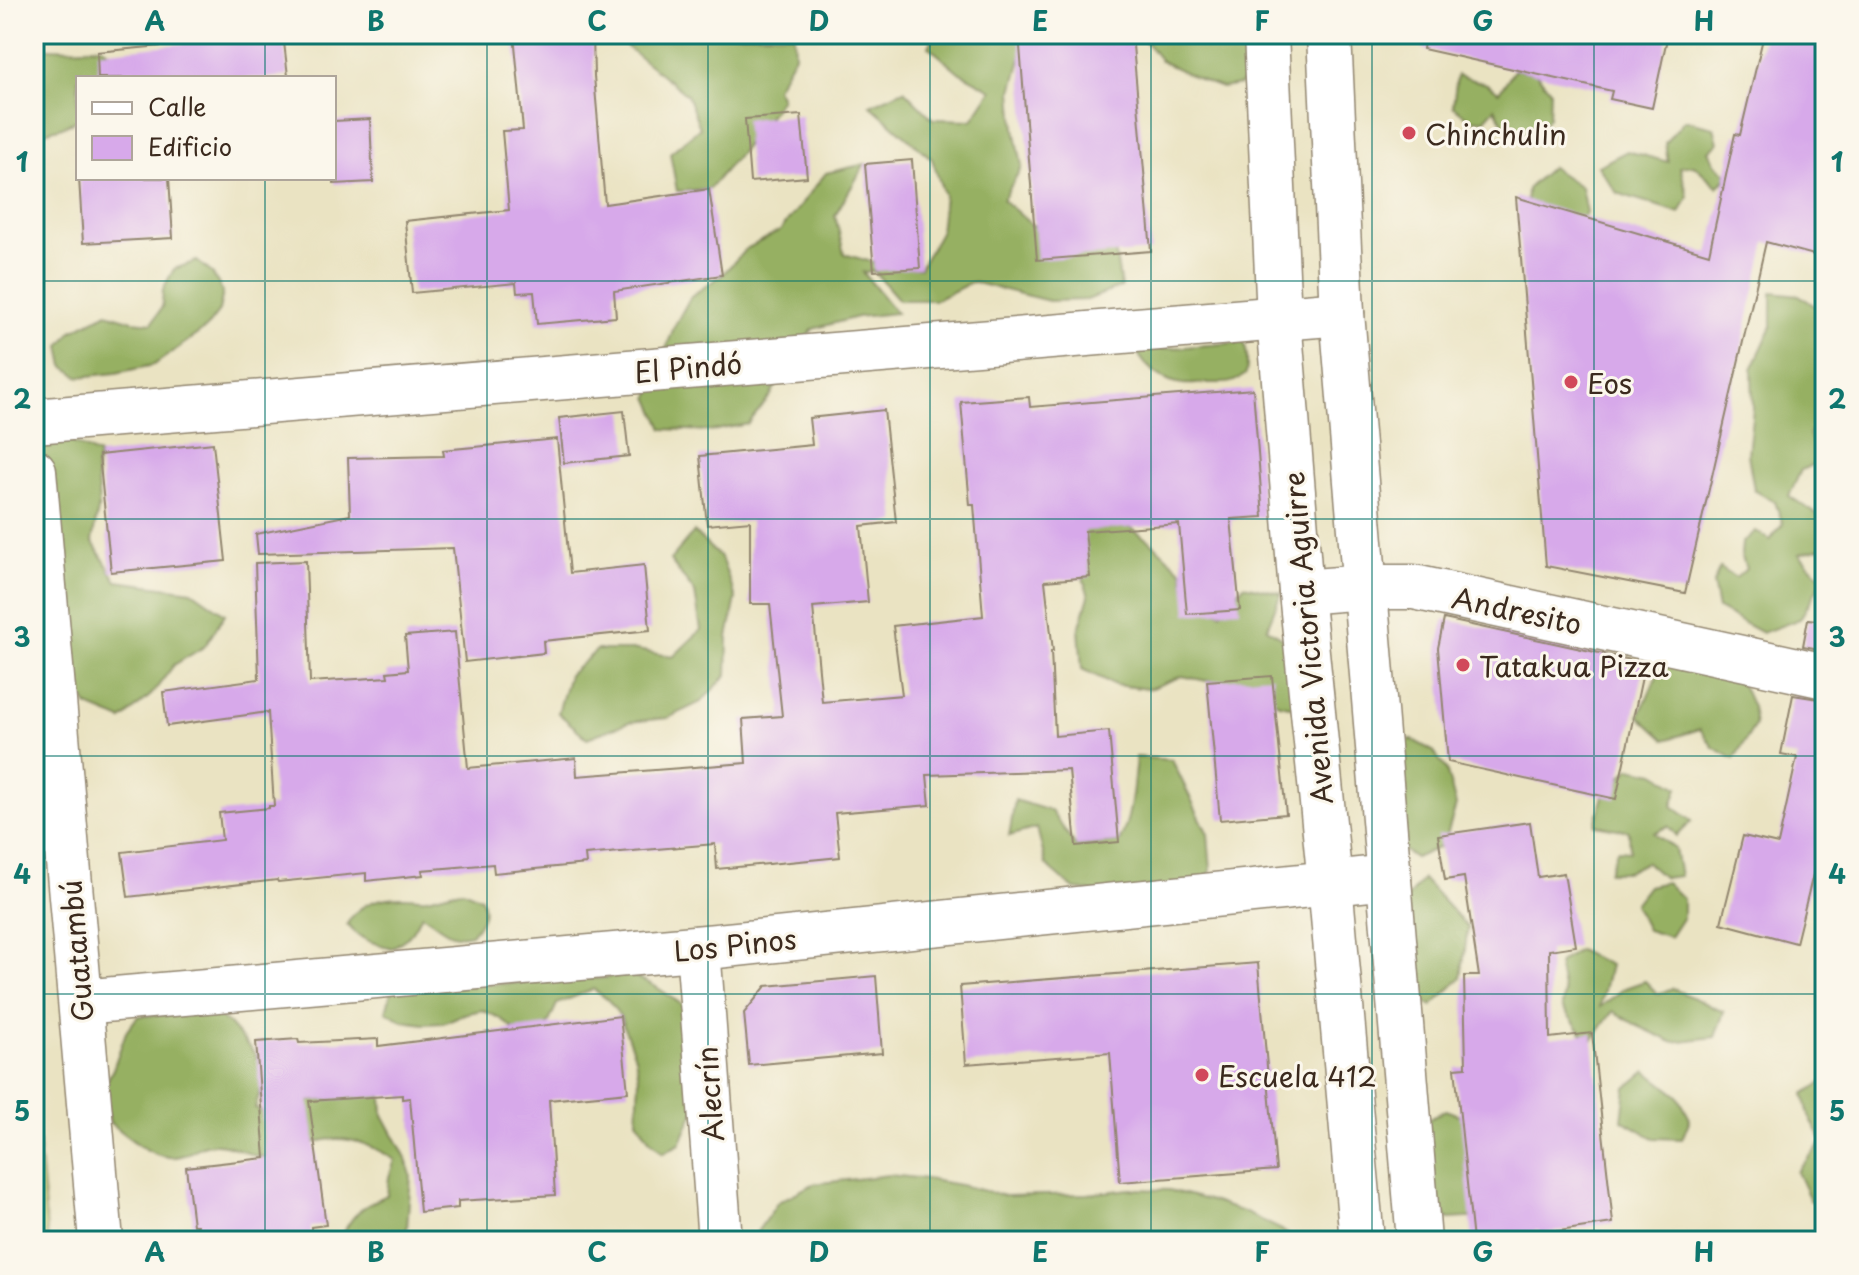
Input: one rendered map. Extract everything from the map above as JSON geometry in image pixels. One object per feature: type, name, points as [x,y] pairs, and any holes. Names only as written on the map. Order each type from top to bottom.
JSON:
[{"type":"street","name":"Avenida Victoria Aguirre","points":[[1266,34],[1279,318],[1301,592],[1362,1241]]},
{"type":"street","points":[[1329,34],[1342,313],[1419,1241]]},
{"type":"street","name":"El Pindó","points":[[34,421],[1342,313]]},
{"type":"street","name":"Guatambú","points":[[34,471],[101,1241]]},
{"type":"street","name":"Andresito","points":[[1301,592],[1414,587],[1825,676]]},
{"type":"street","name":"Los Pinos","points":[[81,1002],[698,948],[1389,877]]},
{"type":"street","name":"Alecrín","points":[[698,948],[720,1241]]},
{"type":"green space","points":[[622,34],[794,34],[795,55],[776,88],[781,98],[761,128],[709,189],[677,191],[670,153],[700,128],[687,95],[627,47]]},
{"type":"green space","points":[[935,34],[1028,34],[1012,91],[1022,166],[1003,200],[1032,225],[1074,234],[1115,250],[1121,287],[1087,300],[1049,301],[972,282],[936,300],[899,300],[874,271],[863,272],[896,313],[857,317],[813,329],[788,361],[771,395],[748,424],[711,431],[663,429],[649,397],[674,327],[691,296],[722,275],[746,249],[780,231],[826,173],[865,164],[835,215],[844,254],[882,265],[920,268],[940,232],[944,195],[932,159],[870,105],[904,90],[933,119],[972,120],[992,90],[960,73],[929,47]]},
{"type":"green space","points":[[1144,34],[1256,34],[1254,69],[1240,85],[1222,88],[1161,61],[1142,37]]},
{"type":"green space","points":[[34,46],[67,49],[100,46],[116,56],[110,76],[76,76],[76,121],[34,135]]},
{"type":"green space","points":[[1515,69],[1536,73],[1550,90],[1549,117],[1534,138],[1520,138],[1502,122],[1495,108],[1484,120],[1471,120],[1453,106],[1457,75],[1487,84],[1499,92]]},
{"type":"green space","points":[[1684,120],[1714,127],[1718,143],[1709,151],[1715,164],[1728,175],[1718,187],[1694,165],[1680,167],[1688,197],[1680,213],[1617,193],[1598,166],[1627,151],[1668,162],[1665,143]]},
{"type":"green space","points":[[1551,167],[1581,187],[1586,212],[1576,230],[1526,213],[1527,189]]},
{"type":"green space","points":[[197,261],[212,273],[223,292],[219,311],[206,328],[154,365],[79,377],[64,366],[60,346],[72,331],[107,313],[152,323],[162,307],[163,289],[174,269]]},
{"type":"green space","points":[[1772,292],[1799,295],[1825,313],[1825,420],[1809,434],[1820,461],[1801,470],[1789,496],[1818,515],[1825,524],[1825,547],[1799,554],[1823,579],[1800,619],[1762,633],[1718,609],[1713,583],[1720,568],[1736,578],[1746,569],[1741,554],[1742,543],[1756,531],[1770,540],[1783,524],[1775,502],[1754,490],[1748,454],[1753,408],[1752,369],[1772,326]]},
{"type":"green space","points":[[1244,342],[1246,374],[1224,383],[1176,383],[1150,368],[1137,351]]},
{"type":"green space","points":[[34,424],[99,455],[96,468],[99,505],[92,541],[117,581],[192,591],[225,614],[205,646],[174,665],[152,694],[122,720],[88,706],[47,644],[34,536]]},
{"type":"green space","points":[[1084,524],[1130,527],[1183,572],[1187,596],[1221,613],[1244,585],[1281,593],[1267,628],[1300,649],[1318,711],[1279,704],[1249,686],[1182,676],[1149,689],[1115,685],[1082,669],[1079,629],[1089,596],[1078,562]]},
{"type":"green space","points":[[694,532],[721,558],[736,598],[728,637],[727,675],[701,702],[668,718],[629,722],[587,738],[558,713],[569,675],[597,650],[637,650],[673,657],[701,630],[695,593],[670,560]]},
{"type":"green space","points":[[1677,652],[1735,669],[1752,707],[1755,725],[1734,759],[1713,747],[1700,729],[1665,740],[1639,716],[1658,673]]},
{"type":"green space","points":[[1411,739],[1433,751],[1446,769],[1456,805],[1444,845],[1415,858],[1385,838],[1384,755]]},
{"type":"green space","points":[[1136,757],[1172,760],[1208,834],[1211,871],[1188,904],[1074,889],[1046,865],[1037,828],[1009,836],[1015,800],[1051,811],[1076,846],[1119,842],[1129,811]]},
{"type":"green space","points":[[1630,768],[1655,773],[1678,787],[1672,806],[1692,821],[1677,836],[1668,826],[1654,833],[1675,849],[1680,876],[1664,878],[1646,862],[1627,872],[1609,872],[1617,850],[1630,851],[1629,831],[1595,825],[1603,796]]},
{"type":"green space","points":[[1423,879],[1468,928],[1461,978],[1432,1006],[1386,982],[1390,919]]},
{"type":"green space","points":[[1666,882],[1683,899],[1683,917],[1670,937],[1647,930],[1634,904],[1648,886]]},
{"type":"green space","points":[[463,890],[481,898],[484,908],[471,934],[451,934],[422,915],[409,936],[392,948],[367,940],[347,924],[358,910],[380,899],[426,898]]},
{"type":"green space","points":[[1578,950],[1610,965],[1600,1007],[1625,988],[1645,981],[1658,994],[1672,988],[1724,1012],[1715,1037],[1672,1042],[1613,1011],[1590,1043],[1562,1007],[1564,993],[1558,964]]},
{"type":"green space","points":[[623,974],[650,983],[688,1009],[696,1107],[680,1144],[663,1153],[648,1138],[637,1120],[639,1078],[620,1016],[608,1000],[593,989],[557,1004],[543,1044],[482,1010],[443,1023],[424,1024],[403,1021],[386,1011],[392,990],[605,978]]},
{"type":"green space","points":[[211,1013],[229,1024],[263,1067],[255,1108],[272,1116],[309,1101],[331,1099],[367,1083],[382,1097],[383,1115],[405,1156],[411,1175],[406,1241],[348,1241],[344,1232],[362,1209],[387,1195],[395,1160],[369,1146],[350,1140],[330,1139],[268,1157],[215,1144],[171,1157],[161,1156],[143,1147],[110,1123],[103,1088],[126,1032],[138,1016]]},
{"type":"green space","points":[[1646,1071],[1678,1096],[1690,1119],[1682,1139],[1654,1138],[1622,1120],[1626,1088]]},
{"type":"green space","points":[[1825,1081],[1825,1209],[1810,1200],[1797,1172],[1823,1141],[1809,1116],[1804,1094]]},
{"type":"green space","points":[[34,1095],[48,1241],[34,1241]]},
{"type":"green space","points":[[1445,1110],[1521,1135],[1484,1217],[1449,1219],[1404,1174],[1403,1135]]},
{"type":"green space","points":[[889,1175],[965,1186],[1005,1196],[1088,1194],[1130,1189],[1169,1190],[1246,1213],[1282,1230],[1294,1241],[1136,1241],[1124,1238],[1114,1241],[755,1241],[757,1232],[778,1202],[813,1184]]},
{"type":"building","points":[[246,34],[283,34],[288,76],[98,76],[97,52],[246,38]]},
{"type":"building","points":[[514,34],[593,34],[605,204],[709,189],[722,275],[614,291],[616,317],[537,324],[534,292],[517,293],[516,283],[412,293],[405,221],[509,210],[502,131],[523,130]]},
{"type":"building","points":[[1019,34],[1132,34],[1151,251],[1037,260]]},
{"type":"building","points":[[1425,34],[1668,34],[1652,108],[1610,99],[1612,91],[1423,49]]},
{"type":"building","points":[[1764,34],[1825,34],[1825,258],[1766,242],[1685,593],[1546,566],[1516,197],[1709,254],[1735,134],[1740,135]]},
{"type":"building","points":[[801,115],[807,177],[750,182],[745,119]]},
{"type":"building","points":[[370,119],[373,182],[334,184],[336,121]]},
{"type":"building","points":[[912,160],[920,268],[874,271],[865,164]]},
{"type":"building","points":[[79,180],[169,180],[173,238],[83,243]]},
{"type":"building","points":[[1253,389],[1263,517],[1231,519],[1240,610],[1187,614],[1179,524],[1085,531],[1090,577],[1045,581],[1053,651],[1055,736],[1109,731],[1119,842],[1076,846],[1069,770],[927,775],[930,805],[835,813],[840,857],[717,869],[715,844],[585,855],[586,864],[494,873],[493,864],[422,870],[423,875],[366,881],[366,873],[128,897],[122,852],[222,840],[219,813],[274,806],[268,712],[167,726],[163,692],[259,679],[255,563],[306,561],[310,682],[388,677],[387,672],[408,670],[405,636],[455,632],[468,768],[576,758],[577,776],[746,763],[743,719],[782,716],[770,604],[750,604],[750,521],[707,525],[700,456],[812,445],[809,418],[884,410],[896,522],[861,526],[868,602],[813,607],[822,702],[902,695],[893,626],[983,616],[961,402],[1029,397],[1030,407]]},
{"type":"building","points":[[624,411],[629,456],[564,463],[559,418]]},
{"type":"building","points":[[557,439],[570,573],[644,565],[650,630],[543,641],[544,653],[465,662],[453,548],[258,554],[256,534],[350,515],[348,458],[444,456],[443,450]]},
{"type":"building","points":[[213,443],[226,561],[111,572],[99,455]]},
{"type":"building","points":[[1444,619],[1645,663],[1616,799],[1448,762],[1438,648]]},
{"type":"building","points":[[1808,619],[1825,621],[1825,650],[1803,646]]},
{"type":"building","points":[[1272,676],[1286,814],[1220,820],[1207,681]]},
{"type":"building","points":[[1793,695],[1825,700],[1825,826],[1796,943],[1721,923],[1743,836],[1778,844],[1797,757],[1781,754]]},
{"type":"building","points":[[1530,822],[1538,877],[1564,873],[1576,946],[1549,950],[1550,1038],[1592,1033],[1613,1223],[1539,1234],[1539,1230],[1473,1241],[1455,1068],[1466,1067],[1464,976],[1479,976],[1464,877],[1445,880],[1438,835]]},
{"type":"building","points":[[1258,963],[1276,1170],[1120,1182],[1110,1053],[966,1064],[960,986]]},
{"type":"building","points":[[876,976],[882,1053],[749,1065],[744,1013],[766,986]]},
{"type":"building","points":[[620,1016],[628,1092],[549,1100],[555,1195],[458,1201],[458,1208],[420,1212],[410,1098],[402,1099],[402,1095],[309,1101],[326,1225],[311,1227],[311,1241],[198,1241],[186,1167],[265,1158],[256,1042],[378,1039],[378,1046]]},
{"type":"place","name":"Chinchulin","points":[[1409,133]]},
{"type":"place","name":"Eos","points":[[1571,382]]},
{"type":"place","name":"Tatakua Pizza","points":[[1463,665]]},
{"type":"place","name":"Escuela 412","points":[[1202,1075]]}]
